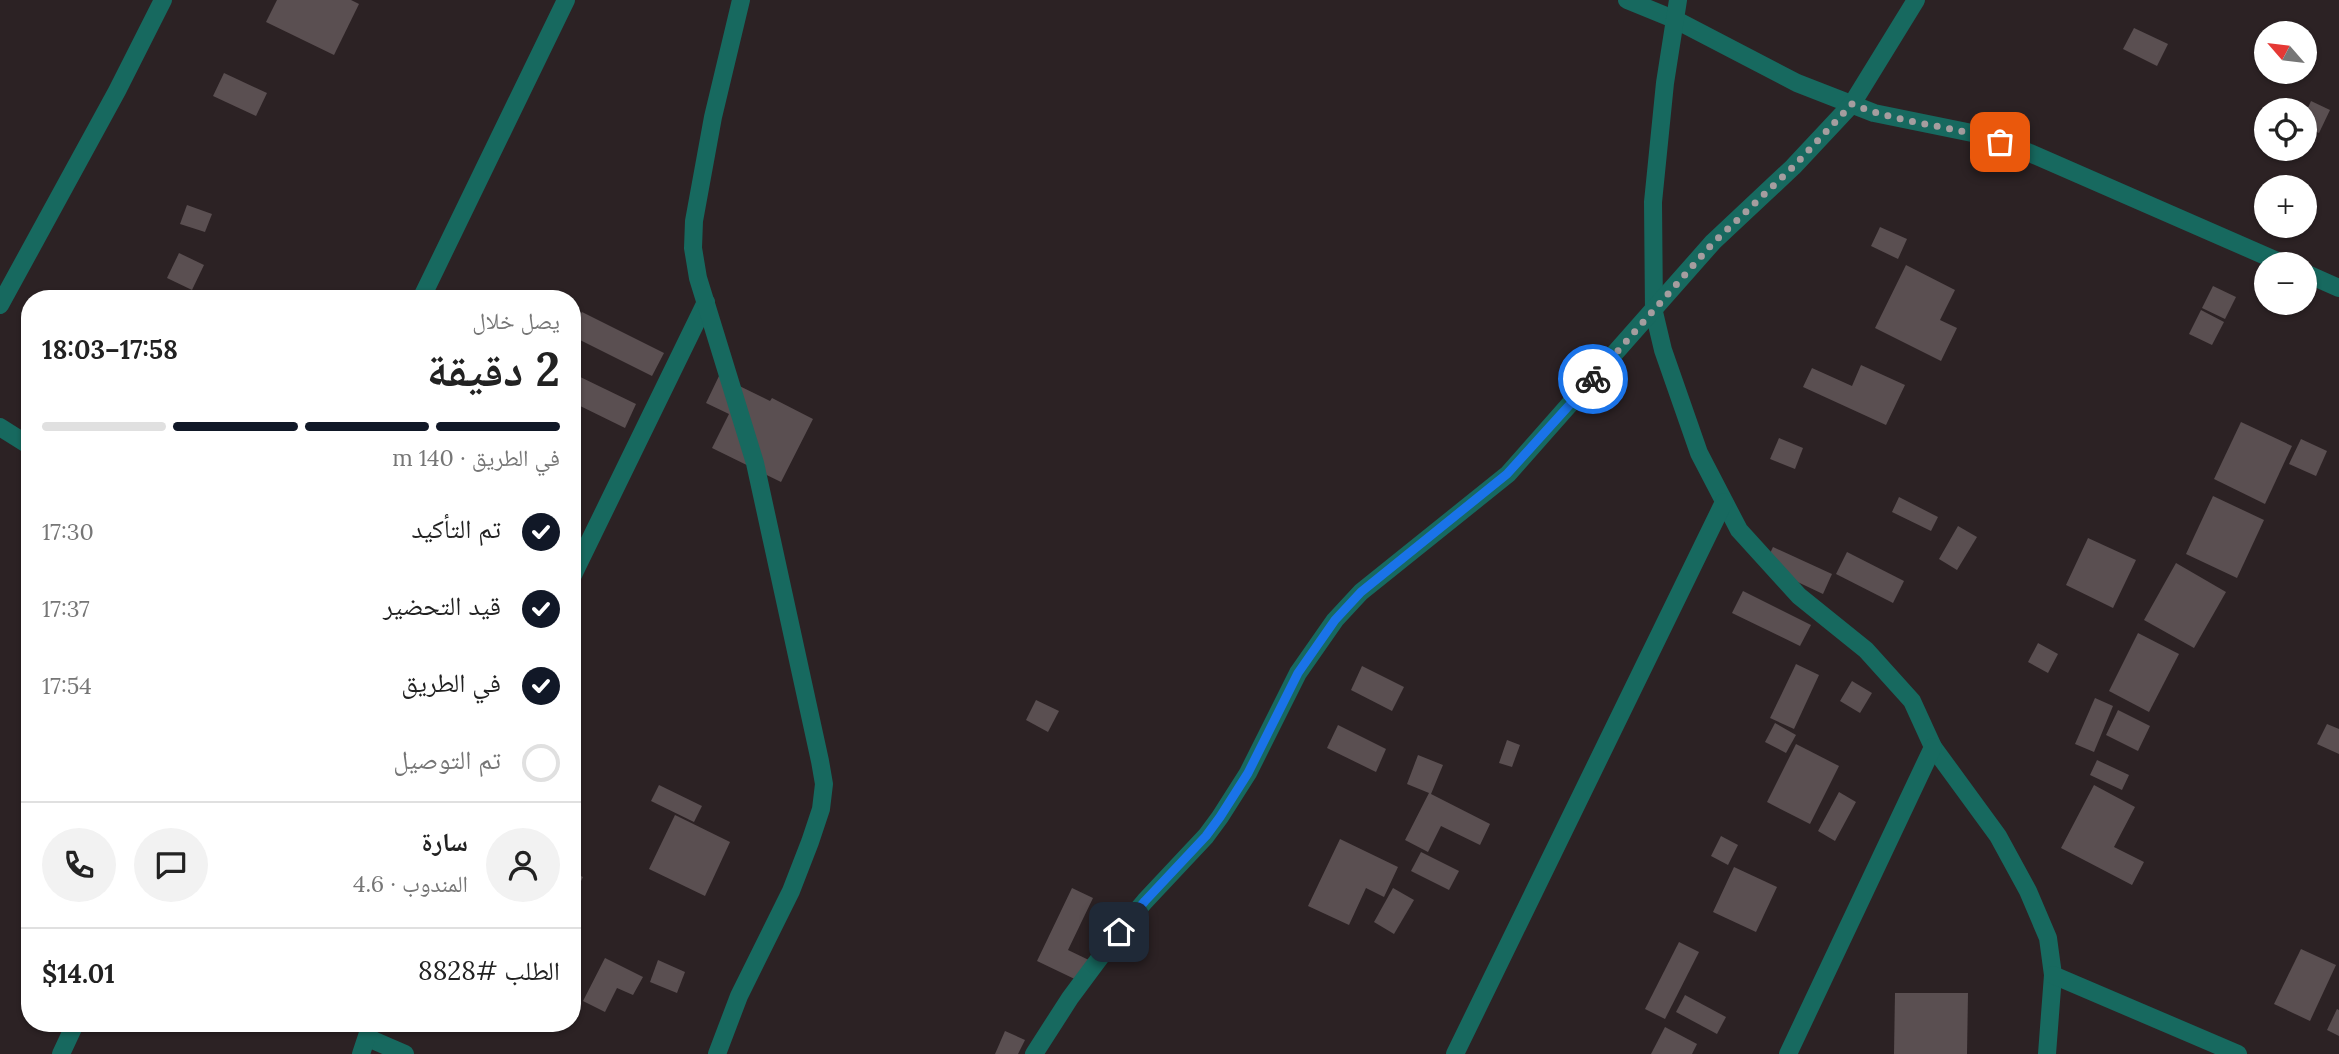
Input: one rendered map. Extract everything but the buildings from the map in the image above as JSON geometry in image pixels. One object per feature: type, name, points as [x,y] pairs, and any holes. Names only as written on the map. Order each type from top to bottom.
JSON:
[{"type":"street","points":[[0,305],[117,91],[163,0]]},
{"type":"street","points":[[425,290],[566,0]]},
{"type":"street","points":[[717,1054],[739,996],[802,865],[821,809],[824,784],[755,463],[698,278],[693,248],[694,221],[713,117],[741,0]]},
{"type":"street","points":[[1627,0],[1676,20],[1797,83],[1874,113],[1977,134],[2022,150],[2256,252]]},
{"type":"street","points":[[1678,0],[1665,83],[1653,202],[1654,312],[1663,350],[1699,453],[1739,530],[1799,596],[1866,650],[1912,701],[1933,747],[1998,836],[2028,891],[2048,938],[2053,975],[2047,1054]]},
{"type":"street","points":[[1034,1054],[1070,998],[1119,932],[1220,817],[1248,773],[1298,673],[1335,620],[1361,592],[1507,474],[1713,243],[1793,167],[1852,104],[1916,0]]},
{"type":"street","points":[[2317,278],[2339,288]]},
{"type":"street","points":[[581,559],[706,302]]},
{"type":"street","points":[[0,428],[21,441]]},
{"type":"street","points":[[1455,1054],[1724,502]]},
{"type":"street","points":[[1788,1054],[1933,747]]},
{"type":"street","points":[[2053,975],[2238,1054]]},
{"type":"street","points":[[61,1054],[71,1032]]},
{"type":"street","points":[[367,1039],[405,1054]]},
{"type":"way so far","points":[[1593,379],[1713,243],[1793,167],[1852,104],[1874,113],[1977,134],[2000,142]]},
{"type":"route","points":[[1119,932],[1220,817],[1248,773],[1298,673],[1335,620],[1361,592],[1507,474],[1593,379]]}]
